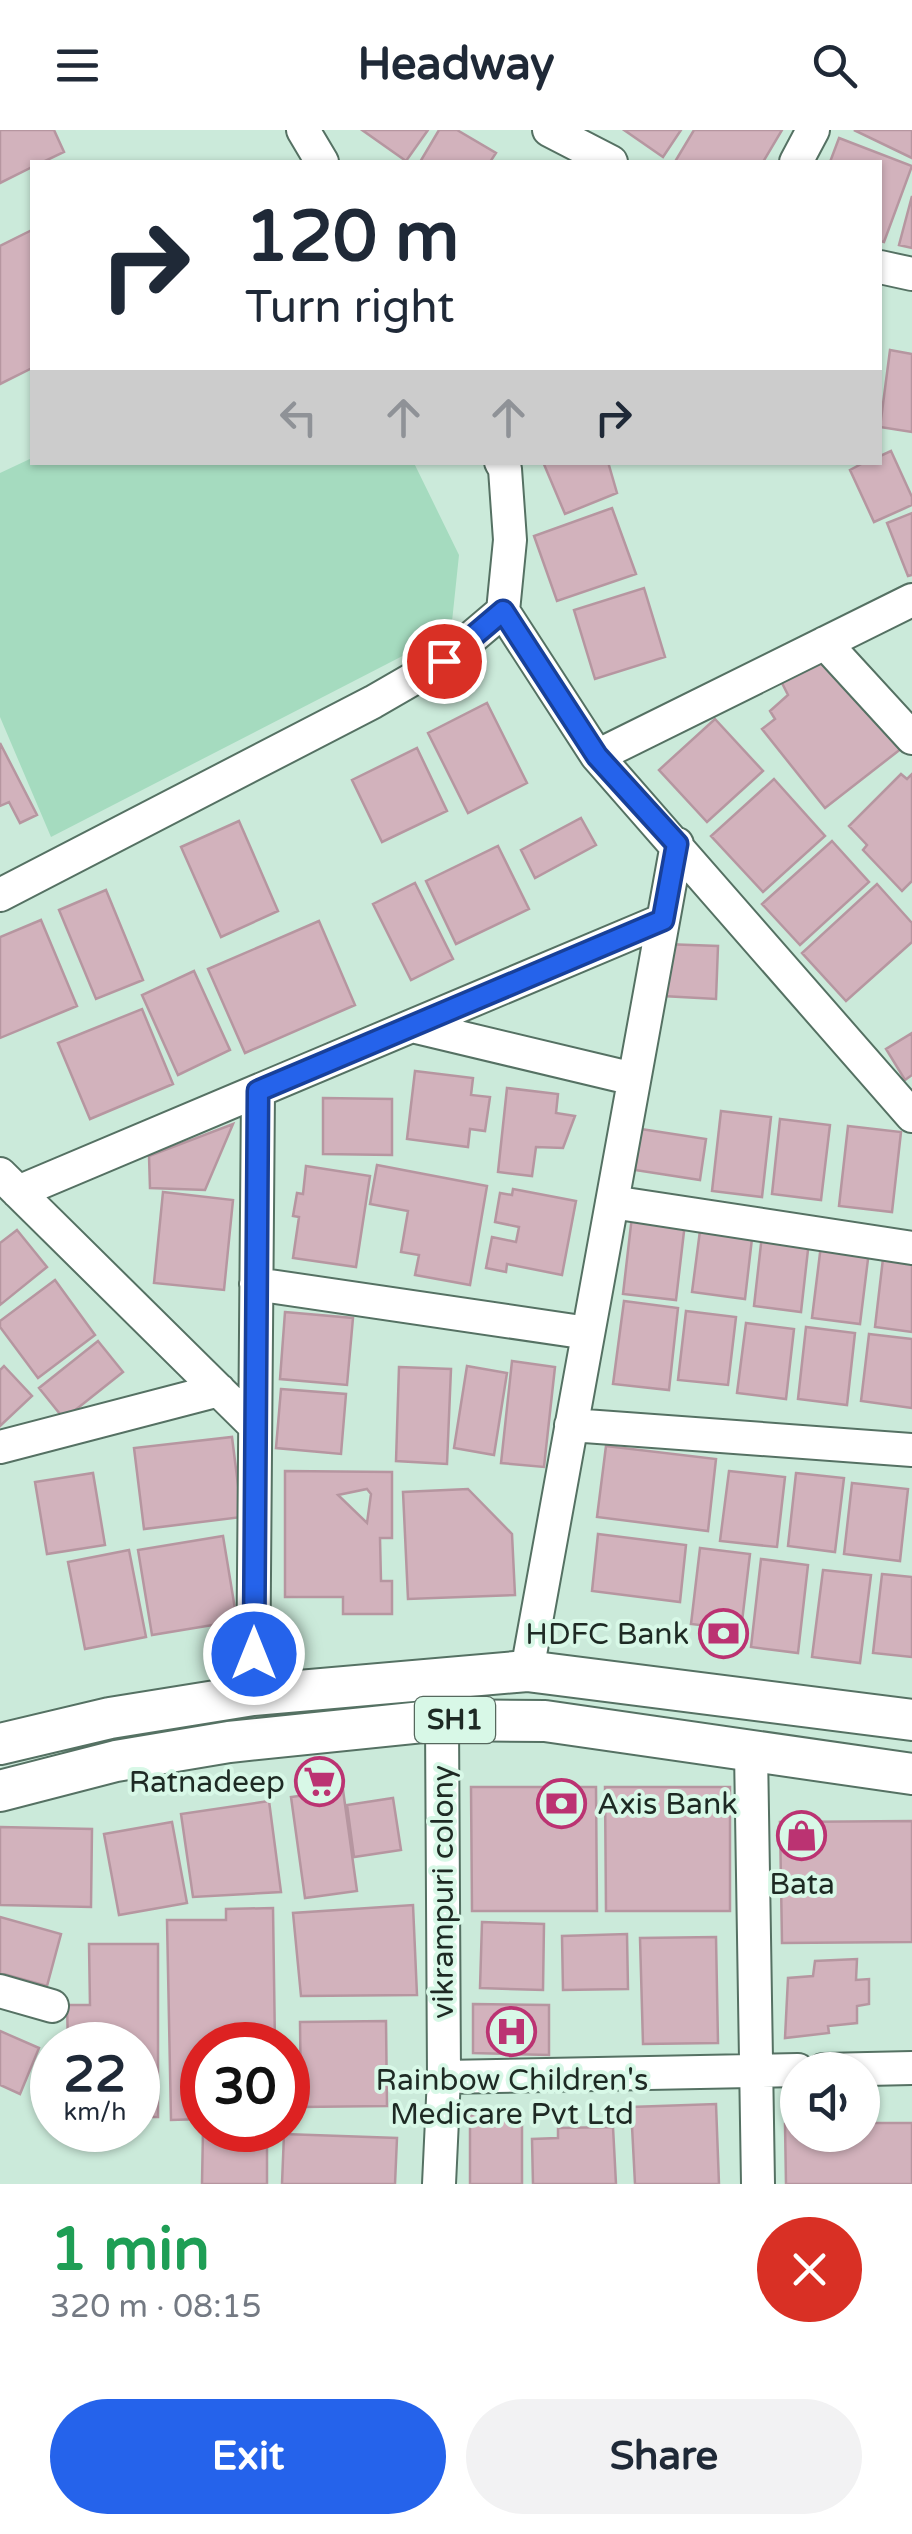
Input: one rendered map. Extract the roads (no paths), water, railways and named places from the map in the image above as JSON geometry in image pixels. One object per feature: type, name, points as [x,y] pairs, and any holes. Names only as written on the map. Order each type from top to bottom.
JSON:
[{"type":"main road","name":"SH1","points":[[0,1744],[110,1718],[253,1694],[526,1671],[912,1720]]},
{"type":"main road","name":"SH1","points":[[0,1790],[116,1761],[210,1746],[442,1720],[545,1720],[912,1774]]},
{"type":"street","points":[[303,130],[321,160]]},
{"type":"street","points":[[549,130],[607,160]]},
{"type":"street","points":[[797,160],[813,130]]},
{"type":"street","points":[[882,267],[912,274]]},
{"type":"street","points":[[503,465],[510,540],[503,611],[597,756],[912,1116]]},
{"type":"street","points":[[597,756],[912,600]]},
{"type":"street","points":[[0,895],[373,702],[444,661],[503,611]]},
{"type":"street","points":[[825,643],[912,738]]},
{"type":"street","points":[[526,1671],[677,844]]},
{"type":"street","points":[[255,1426],[9,1183],[258,1091],[663,920]]},
{"type":"street","points":[[412,1026],[634,1079]]},
{"type":"street","points":[[253,1694],[258,1091]]},
{"type":"street","points":[[612,1202],[912,1248]]},
{"type":"street","points":[[256,1284],[588,1334]]},
{"type":"street","points":[[0,1446],[219,1390]]},
{"type":"street","points":[[571,1425],[912,1450]]},
{"type":"street","name":"vikrampuri colony","points":[[438,2184],[444,2077],[442,1720]]},
{"type":"street","points":[[751,1750],[758,2184]]},
{"type":"street","points":[[0,1991],[52,2006]]},
{"type":"street","points":[[880,2069],[912,2068]]},
{"type":"street","points":[[444,2077],[780,2070]]},
{"type":"place","name":"HDFC Bank","points":[[724,1634]]},
{"type":"place","name":"Ratnadeep","points":[[320,1782]]},
{"type":"place","name":"Axis Bank","points":[[562,1804]]},
{"type":"place","name":"Bata","points":[[802,1835]]},
{"type":"place","name":"Rainbow Children's Medicare Pvt Ltd","points":[[512,2031]]}]
